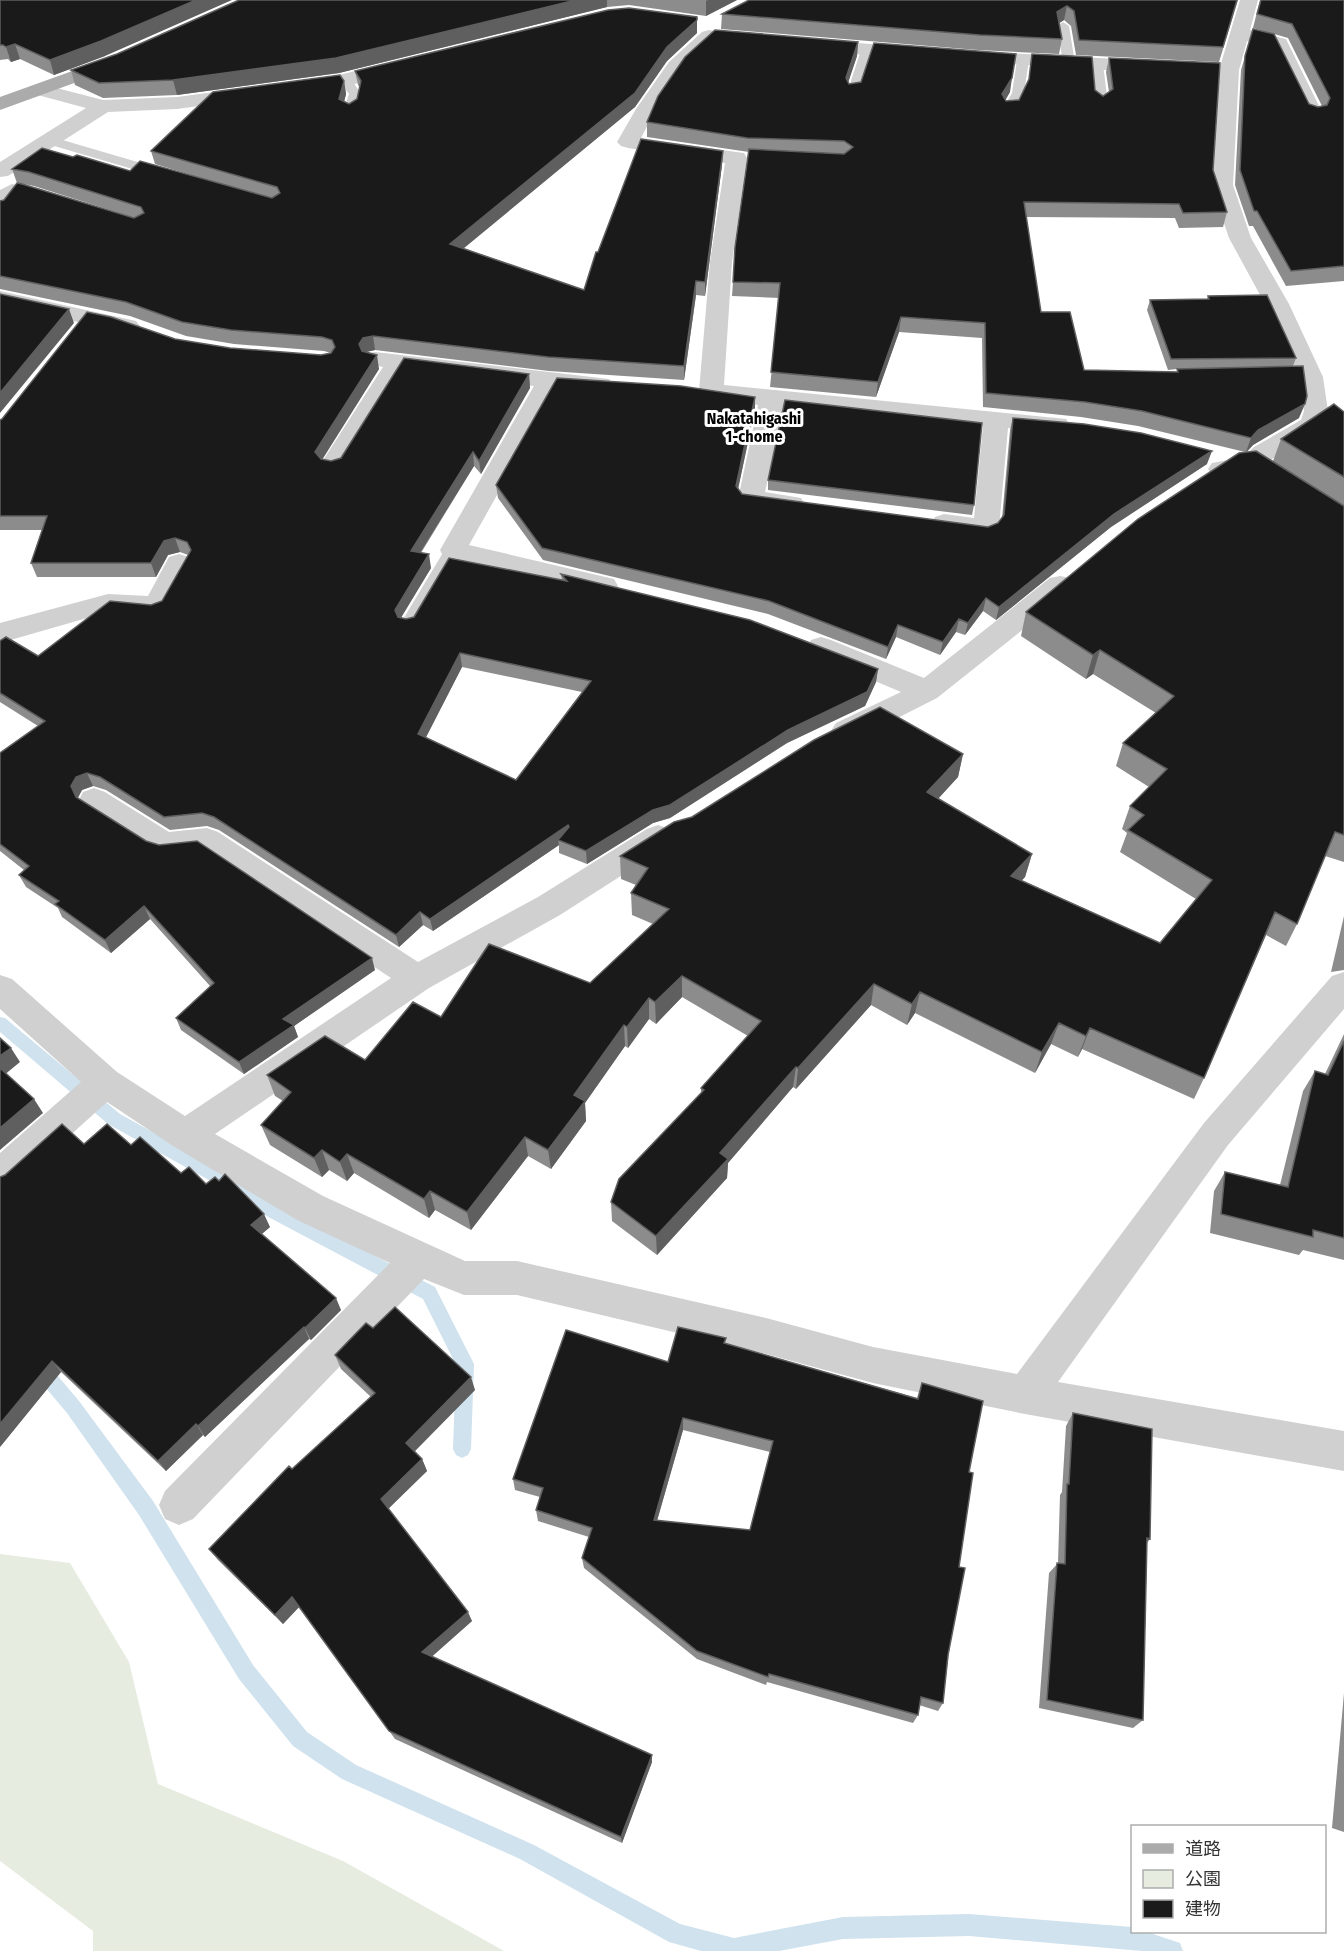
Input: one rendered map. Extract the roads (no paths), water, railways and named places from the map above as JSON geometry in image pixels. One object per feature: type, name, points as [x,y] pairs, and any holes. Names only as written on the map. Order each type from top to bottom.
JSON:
[{"type":"main road","points":[[0,88],[114,45]]},
{"type":"main road","points":[[0,104],[135,53]]},
{"type":"street","points":[[1249,0],[1238,33],[1218,69],[1222,185],[1240,238],[1277,304],[1304,376],[1325,412],[1312,424],[1263,453],[1262,470]]},
{"type":"street","points":[[743,39],[708,25],[646,109],[628,142],[742,158],[720,262],[700,391],[1081,427]]},
{"type":"street","points":[[1238,33],[1279,43],[1313,114]]},
{"type":"street","points":[[787,43],[934,55]]},
{"type":"street","points":[[956,56],[1174,68]]},
{"type":"street","points":[[41,90],[104,106],[177,103],[344,80],[423,60]]},
{"type":"street","points":[[0,171],[104,106]]},
{"type":"street","points":[[0,298],[122,323],[151,334]]},
{"type":"street","points":[[333,465],[387,361],[549,380],[618,385]]},
{"type":"street","points":[[549,380],[453,550],[628,592]]},
{"type":"street","points":[[772,399],[751,499],[821,508]]},
{"type":"street","points":[[915,519],[986,528],[996,420]]},
{"type":"street","points":[[1207,453],[1262,470]]},
{"type":"street","points":[[1196,486],[1224,468],[1262,470]]},
{"type":"street","points":[[0,633],[108,603],[156,606],[179,563]]},
{"type":"street","points":[[819,744],[927,691],[1000,635],[1080,568]]},
{"type":"street","points":[[800,640],[866,664],[927,691]]},
{"type":"street","points":[[94,800],[164,844],[207,840],[417,978]]},
{"type":"street","points":[[185,1135],[417,978],[549,906],[665,833],[679,830]]},
{"type":"street","points":[[1025,1395],[1216,1134],[1344,986]]},
{"type":"street","points":[[0,989],[105,1082],[185,1135],[310,1208],[464,1278],[517,1278],[766,1336],[873,1365],[1025,1395],[1344,1451]]},
{"type":"street","points":[[0,1176],[105,1082]]},
{"type":"street","points":[[179,1504],[419,1259]]},
{"type":"lane","points":[[1062,26],[1069,63]]},
{"type":"lane","points":[[853,93],[867,50]]},
{"type":"lane","points":[[1009,110],[1017,93],[1023,60]]},
{"type":"lane","points":[[1097,64],[1101,104]]},
{"type":"lane","points":[[344,80],[355,94],[350,112]]},
{"type":"lane","points":[[49,140],[173,176]]},
{"type":"lane","points":[[74,335],[88,316]]},
{"type":"lane","points":[[408,625],[453,550]]},
{"type":"waterway","points":[[0,1023],[114,1119],[231,1184],[263,1206],[429,1293],[465,1364],[462,1449]]},
{"type":"waterway","points":[[40,1368],[73,1407],[146,1508],[246,1672],[300,1739],[349,1772],[527,1852],[677,1934],[734,1949],[843,1928],[969,1925],[1135,1938],[1172,1951]]},
{"type":"district","name":"Nakatahigashi 1-chome","points":[[754,427]]}]
